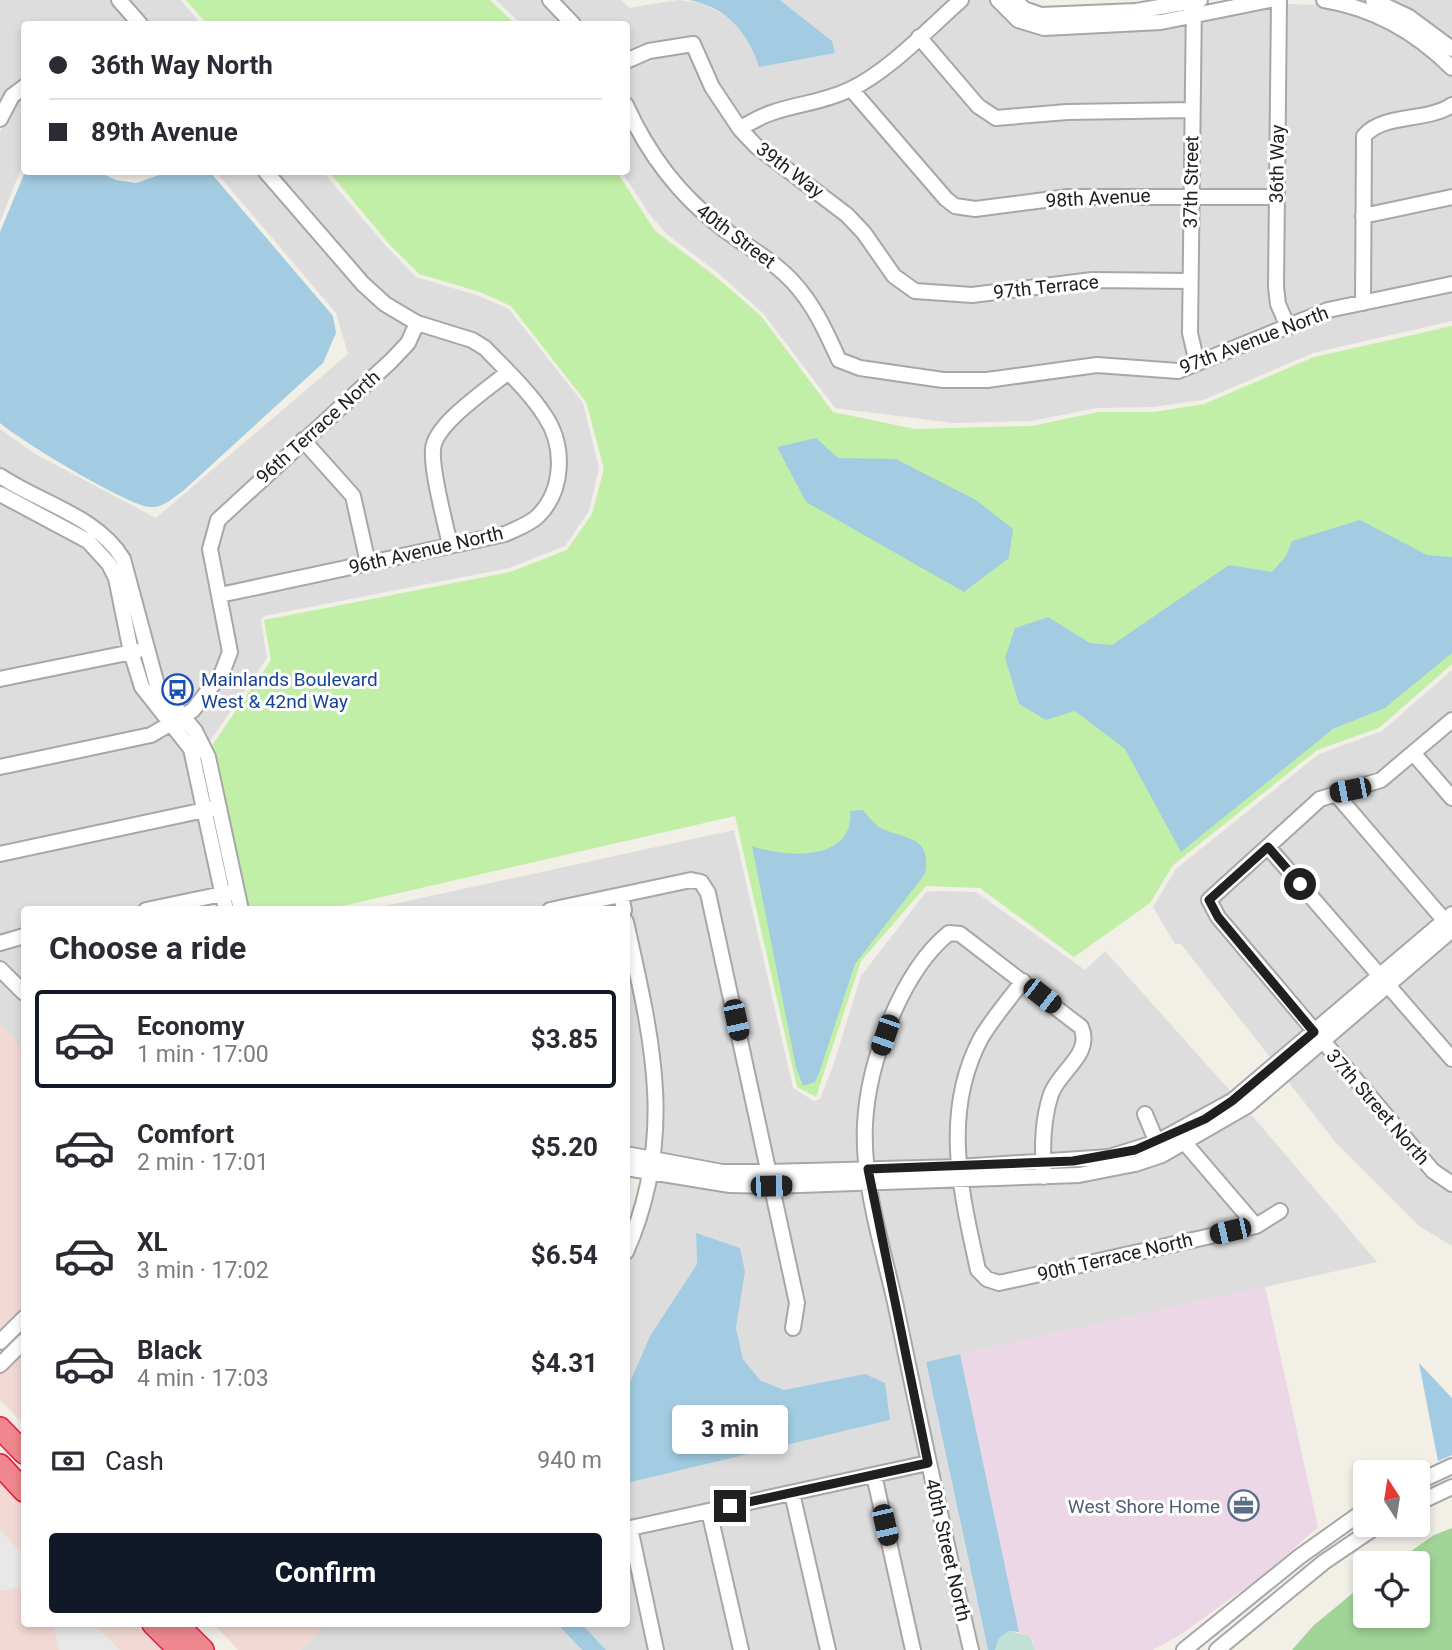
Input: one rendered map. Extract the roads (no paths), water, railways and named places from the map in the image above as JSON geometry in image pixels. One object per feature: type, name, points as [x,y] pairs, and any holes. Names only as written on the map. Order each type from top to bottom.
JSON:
[{"type":"highway","points":[[0,1428],[21,1450]]},
{"type":"highway","points":[[0,1465],[21,1488]]},
{"type":"highway","points":[[156,1627],[178,1650]]},
{"type":"highway","points":[[180,1627],[203,1650]]},
{"type":"highway","points":[[193,1627],[215,1650]]},
{"type":"street","points":[[119,0],[137,21]]},
{"type":"street","points":[[550,0],[570,21]]},
{"type":"street","points":[[740,129],[776,109],[852,89],[961,0]]},
{"type":"street","points":[[998,0],[1018,20],[1030,26],[1044,28],[1108,13]]},
{"type":"street","points":[[1015,0],[1024,9],[1041,15],[1108,13],[1161,22],[1196,4],[1270,0]]},
{"type":"street","name":"36th Way","points":[[1279,0],[1276,287],[1278,304],[1288,327]]},
{"type":"street","points":[[1324,0],[1358,4],[1403,27],[1452,68]]},
{"type":"street","points":[[1373,0],[1409,17],[1452,49]]},
{"type":"street","name":"37th Street","points":[[1196,4],[1190,333],[1198,363]]},
{"type":"street","points":[[919,37],[978,106],[996,118],[1011,119],[1067,112],[1192,110]]},
{"type":"street","name":"39th Way","points":[[630,59],[649,51],[693,44],[712,88],[740,129],[756,146],[847,215],[904,285]]},
{"type":"street","points":[[0,119],[12,96],[21,89]]},
{"type":"street","name":"98th Avenue","points":[[852,89],[946,199],[963,208],[975,209],[1068,197],[1276,197]]},
{"type":"street","points":[[1363,303],[1364,136],[1371,128],[1434,114],[1452,105]]},
{"type":"street","name":"40th Street","points":[[630,113],[647,146],[667,176],[722,229],[776,264],[794,283],[822,321],[839,360],[846,365]]},
{"type":"street","points":[[269,175],[363,284],[385,304],[417,323],[472,340],[485,348],[508,372],[442,429],[433,445],[433,461],[450,545]]},
{"type":"street","points":[[1363,216],[1452,197]]},
{"type":"street","name":"97th Terrace","points":[[904,285],[915,291],[972,295],[1092,280],[1190,281]]},
{"type":"street","name":"97th Avenue North","points":[[846,365],[903,376],[964,381],[1097,365],[1166,372],[1198,363],[1328,310],[1452,284]]},
{"type":"street","name":"96th Terrace North","points":[[219,595],[211,550],[214,528],[228,510],[391,361],[408,343],[417,323]]},
{"type":"street","name":"96th Avenue North","points":[[219,595],[505,534],[537,517],[557,485],[559,468],[553,429],[508,372]]},
{"type":"street","points":[[303,440],[353,495],[368,563]]},
{"type":"street","points":[[0,476],[92,527],[114,545],[129,577],[138,651]]},
{"type":"street","points":[[0,494],[75,533],[99,550],[116,578],[138,651],[191,749],[211,808],[230,892],[239,906]]},
{"type":"street","points":[[0,767],[151,735],[193,710],[227,662],[230,652],[219,595]]},
{"type":"street","points":[[0,679],[138,651]]},
{"type":"street","points":[[1452,720],[1381,780],[1320,799],[1268,847],[1452,1059]]},
{"type":"street","points":[[1414,754],[1452,798]]},
{"type":"street","points":[[1160,1148],[1185,1143],[1247,1106],[1318,1037],[1450,923],[1335,793]]},
{"type":"street","points":[[0,854],[211,808]]},
{"type":"street","name":"37th Street North","points":[[1268,847],[1209,900],[1214,912],[1433,1171],[1452,1184]]},
{"type":"street","points":[[591,906],[622,903],[691,880],[701,882],[708,894],[797,1303],[793,1328]]},
{"type":"street","points":[[165,906],[230,892]]},
{"type":"street","points":[[227,906],[230,892]]},
{"type":"street","name":"40th Street North","points":[[971,1650],[928,1463],[869,1177],[865,1125],[868,1097],[885,1035],[917,971],[949,933],[960,934],[1023,981]]},
{"type":"street","points":[[0,943],[21,937]]},
{"type":"street","points":[[630,941],[655,1059],[657,1094],[652,1167],[630,1239]]},
{"type":"street","points":[[0,969],[21,990]]},
{"type":"street","points":[[958,1174],[959,1106],[968,1067],[982,1037],[1023,981],[1081,1027],[1085,1036],[1084,1047],[1052,1092],[1045,1118],[1044,1170]]},
{"type":"street","points":[[630,1156],[652,1167],[730,1185],[770,1179],[1108,1170],[1160,1148],[1232,1101],[1318,1037]]},
{"type":"street","points":[[1145,1114],[1160,1148]]},
{"type":"street","points":[[1185,1143],[1256,1226]]},
{"type":"street","points":[[630,1168],[652,1167]]},
{"type":"street","name":"90th Terrace North","points":[[958,1174],[978,1270],[987,1279],[999,1283],[1256,1226],[1280,1211]]},
{"type":"street","points":[[0,1342],[21,1321]]},
{"type":"street","points":[[0,1365],[21,1344]]},
{"type":"street","points":[[630,1528],[928,1463]]},
{"type":"street","points":[[1430,1476],[1452,1466]]},
{"type":"street","points":[[874,1475],[913,1650]]},
{"type":"street","points":[[1430,1497],[1452,1487]]},
{"type":"street","points":[[792,1493],[828,1650]]},
{"type":"street","points":[[709,1511],[741,1650]]},
{"type":"street","points":[[1184,1650],[1299,1557],[1353,1519]]},
{"type":"street","points":[[630,1537],[656,1650]]},
{"type":"street","points":[[1217,1650],[1324,1562],[1361,1537]]},
{"type":"place","name":"Mainlands Boulevard West & 42nd Way","points":[[178,690]]},
{"type":"place","name":"West Shore Home","points":[[1243,1506]]}]
